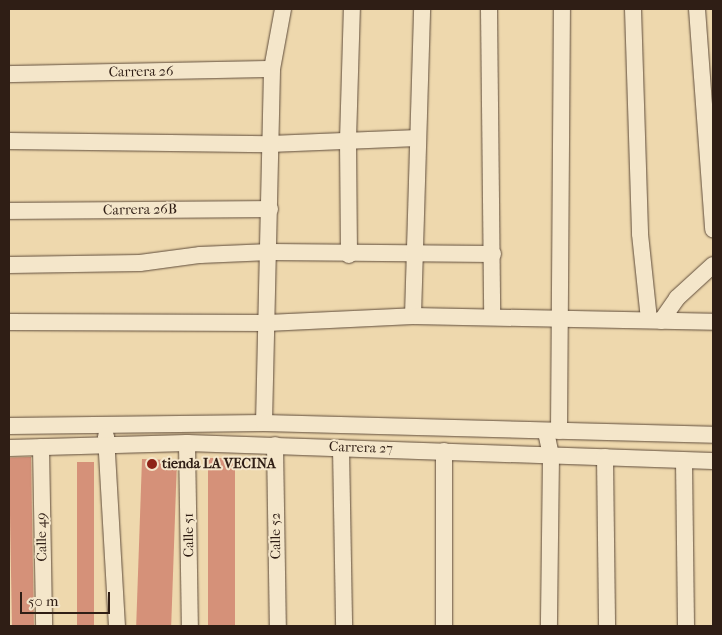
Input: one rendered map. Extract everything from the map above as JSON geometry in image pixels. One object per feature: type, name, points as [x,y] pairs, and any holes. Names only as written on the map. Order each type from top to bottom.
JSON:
[{"type":"street","points":[[264,423],[270,252],[272,69],[282,9]]},
{"type":"street","points":[[349,255],[348,140],[352,9]]},
{"type":"street","points":[[413,316],[422,9]]},
{"type":"street","points":[[489,9],[488,105],[493,254],[492,317]]},
{"type":"street","points":[[549,626],[551,456],[561,321],[562,9]]},
{"type":"street","points":[[633,9],[640,234],[655,321]]},
{"type":"street","points":[[697,9],[713,230]]},
{"type":"street","name":"Carrera 26","points":[[9,74],[272,69]]},
{"type":"street","points":[[9,141],[270,144],[418,138]]},
{"type":"street","name":"Carrera 26B","points":[[9,211],[270,209]]},
{"type":"street","points":[[9,265],[140,263],[200,255],[270,252],[349,255],[415,252],[493,254]]},
{"type":"street","points":[[655,321],[713,265]]},
{"type":"street","points":[[9,322],[267,323],[413,316],[492,317],[561,321],[713,322]]},
{"type":"street","points":[[106,423],[117,626]]},
{"type":"street","name":"Carrera 27","points":[[9,426],[106,423],[264,423],[713,435]]},
{"type":"street","name":"Carrera 27","points":[[9,448],[187,443],[713,461]]},
{"type":"street","name":"Calle 51","points":[[187,443],[190,626]]},
{"type":"street","name":"Calle 52","points":[[274,445],[278,626]]},
{"type":"street","name":"Calle 49","points":[[41,447],[44,626]]},
{"type":"street","points":[[341,448],[344,626]]},
{"type":"street","points":[[444,452],[444,626]]},
{"type":"street","points":[[605,457],[607,626]]},
{"type":"street","points":[[684,461],[686,626]]},
{"type":"building","points":[[9,457],[31,457],[34,626],[12,626]]},
{"type":"building","points":[[208,458],[235,458],[235,626],[208,626]]},
{"type":"building","points":[[142,459],[177,460],[171,626],[136,626]]},
{"type":"building","points":[[77,462],[94,462],[94,626],[77,626]]},
{"type":"place","name":"tienda LA VECINA","points":[[152,464]]}]
